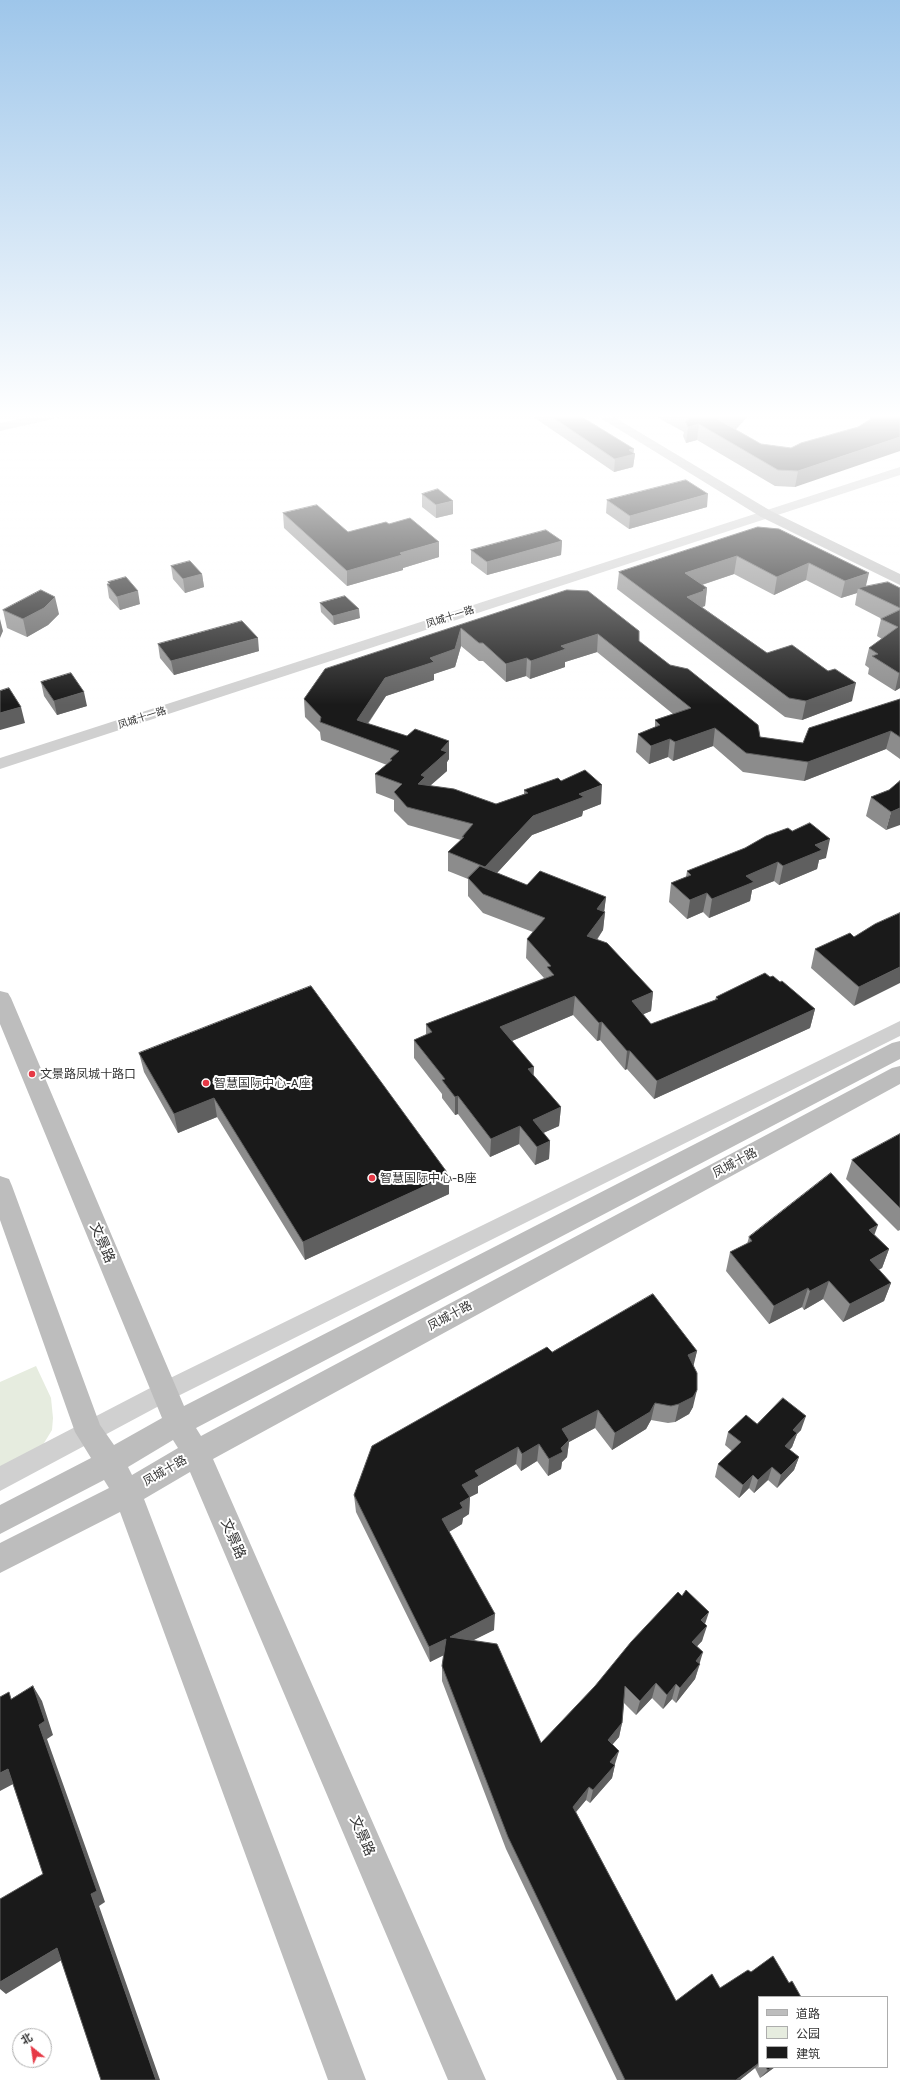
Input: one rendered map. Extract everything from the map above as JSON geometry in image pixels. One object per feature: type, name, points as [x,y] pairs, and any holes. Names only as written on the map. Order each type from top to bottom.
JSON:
[{"type":"main road","points":[[773,512],[900,568]]},
{"type":"main road","points":[[773,512],[900,580]]},
{"type":"main road","name":"文景路","points":[[0,998],[164,1392],[178,1423],[196,1453],[467,2080]]},
{"type":"main road","name":"凤城十路","points":[[0,1520],[110,1462],[178,1423],[900,1049]]},
{"type":"main road","name":"凤城十路","points":[[0,1559],[127,1493],[196,1453],[900,1074]]},
{"type":"main road","points":[[0,1186],[89,1432],[110,1462],[127,1493],[347,2080]]},
{"type":"street","name":"凤城十一路","points":[[0,764],[776,511]]},
{"type":"street","points":[[0,1479],[164,1392],[900,1028]]},
{"type":"green space","points":[[36,1366],[51,1398],[53,1418],[52,1430],[41,1448],[0,1477],[0,1382]]},
{"type":"building","points":[[291,511],[324,511],[348,532],[386,522],[389,524],[410,518],[439,542],[400,553],[402,555],[347,571],[283,513]]},
{"type":"building","points":[[623,511],[647,511],[630,516]]},
{"type":"building","points":[[758,527],[779,529],[869,573],[845,581],[809,563],[777,577],[737,556],[685,573],[707,588],[703,590],[704,591],[687,597],[767,653],[792,645],[828,671],[835,669],[856,683],[806,701],[789,698],[619,572]]},
{"type":"building","points":[[546,530],[562,541],[487,562],[471,550]]},
{"type":"building","points":[[190,561],[202,574],[183,579],[171,566]]},
{"type":"building","points":[[126,577],[138,591],[117,597],[107,584],[110,584],[108,582]]},
{"type":"building","points":[[888,582],[900,588],[900,608],[858,588]]},
{"type":"building","points":[[41,590],[55,597],[44,608],[23,619],[3,610]]},
{"type":"building","points":[[567,590],[588,591],[639,631],[639,641],[670,665],[688,669],[758,725],[760,737],[803,743],[809,728],[900,699],[900,737],[891,731],[808,762],[746,753],[715,728],[675,742],[670,739],[651,746],[638,734],[660,725],[655,720],[691,708],[598,634],[561,646],[566,649],[531,661],[527,658],[506,664],[483,643],[479,643],[461,628],[455,649],[430,658],[434,662],[385,678],[357,720],[407,736],[415,729],[449,741],[441,750],[447,752],[421,775],[425,777],[418,784],[454,789],[496,804],[528,793],[524,790],[558,778],[561,781],[585,770],[602,785],[579,794],[584,797],[533,816],[485,867],[448,852],[464,837],[462,837],[473,824],[407,807],[394,792],[402,784],[375,774],[392,760],[390,759],[399,751],[320,722],[321,717],[304,699],[325,669]]},
{"type":"building","points":[[345,596],[359,609],[333,616],[320,603]]},
{"type":"building","points":[[900,610],[899,673],[872,656],[878,654],[869,648],[898,627],[881,619]]},
{"type":"building","points":[[242,621],[258,638],[171,661],[158,644]]},
{"type":"building","points":[[71,673],[84,692],[54,701],[41,682]]},
{"type":"building","points":[[9,688],[21,707],[0,713],[0,691]]},
{"type":"building","points":[[900,781],[900,808],[891,812],[871,797],[889,790]]},
{"type":"building","points":[[810,823],[830,839],[815,845],[822,850],[783,866],[778,862],[746,876],[754,882],[712,899],[707,893],[690,900],[671,883],[691,875],[687,871],[745,848],[766,836],[788,828],[792,831]]},
{"type":"building","points":[[480,866],[527,885],[540,871],[606,897],[597,909],[605,912],[587,936],[607,943],[653,992],[632,1001],[651,1024],[718,999],[716,997],[765,973],[770,977],[773,976],[780,982],[782,981],[815,1009],[657,1081],[630,1051],[627,1051],[602,1022],[599,1023],[575,996],[500,1027],[534,1067],[528,1069],[561,1107],[533,1120],[550,1141],[537,1147],[520,1126],[491,1139],[458,1096],[455,1097],[442,1080],[445,1079],[414,1040],[432,1032],[426,1024],[554,975],[547,967],[551,966],[527,939],[545,918],[483,894],[468,878]]},
{"type":"building","points":[[900,913],[900,967],[859,987],[815,949],[850,933],[854,937],[875,924]]},
{"type":"building","points":[[311,986],[449,1175],[303,1242],[214,1098],[174,1114],[139,1053]]},
{"type":"building","points":[[900,1134],[900,1208],[852,1160]]},
{"type":"building","points":[[831,1173],[878,1225],[869,1230],[889,1249],[870,1260],[891,1283],[850,1304],[829,1281],[810,1291],[808,1288],[774,1306],[730,1252],[752,1241],[749,1237]]},
{"type":"building","points":[[653,1294],[697,1351],[688,1355],[697,1373],[697,1390],[693,1397],[679,1404],[671,1406],[655,1403],[650,1412],[615,1433],[598,1410],[562,1429],[569,1440],[561,1448],[563,1452],[549,1459],[539,1444],[522,1454],[518,1447],[475,1471],[479,1476],[462,1485],[470,1497],[460,1503],[463,1508],[442,1519],[495,1614],[450,1637],[497,1644],[541,1743],[595,1686],[631,1642],[678,1592],[682,1596],[686,1590],[709,1612],[701,1620],[707,1626],[692,1642],[703,1652],[696,1661],[700,1664],[680,1688],[676,1684],[667,1695],[656,1683],[640,1701],[625,1686],[622,1723],[608,1740],[619,1751],[610,1762],[615,1765],[593,1790],[589,1787],[573,1807],[676,2001],[712,1974],[720,1988],[748,1970],[751,1972],[773,1956],[789,1983],[792,1981],[800,1996],[758,1996],[758,2064],[736,2080],[625,2080],[508,1837],[442,1666],[446,1639],[429,1647],[354,1495],[372,1446],[547,1347],[552,1352]]},
{"type":"building","points":[[783,1398],[806,1416],[793,1430],[797,1433],[785,1446],[799,1457],[781,1475],[772,1467],[758,1480],[753,1475],[743,1485],[718,1464],[741,1442],[728,1432],[746,1415],[757,1424]]},
{"type":"building","points":[[33,1686],[45,1721],[39,1725],[97,1891],[91,1894],[156,2080],[101,2080],[57,1948],[0,1982],[0,1899],[43,1874],[8,1769],[0,1773],[0,1697],[9,1692],[11,1699]]},
{"type":"place","name":"文景路凤城十路口","points":[[32,1074]]},
{"type":"place","name":"智慧国际中心-A座","points":[[206,1083]]},
{"type":"place","name":"智慧国际中心-B座","points":[[372,1178]]}]
